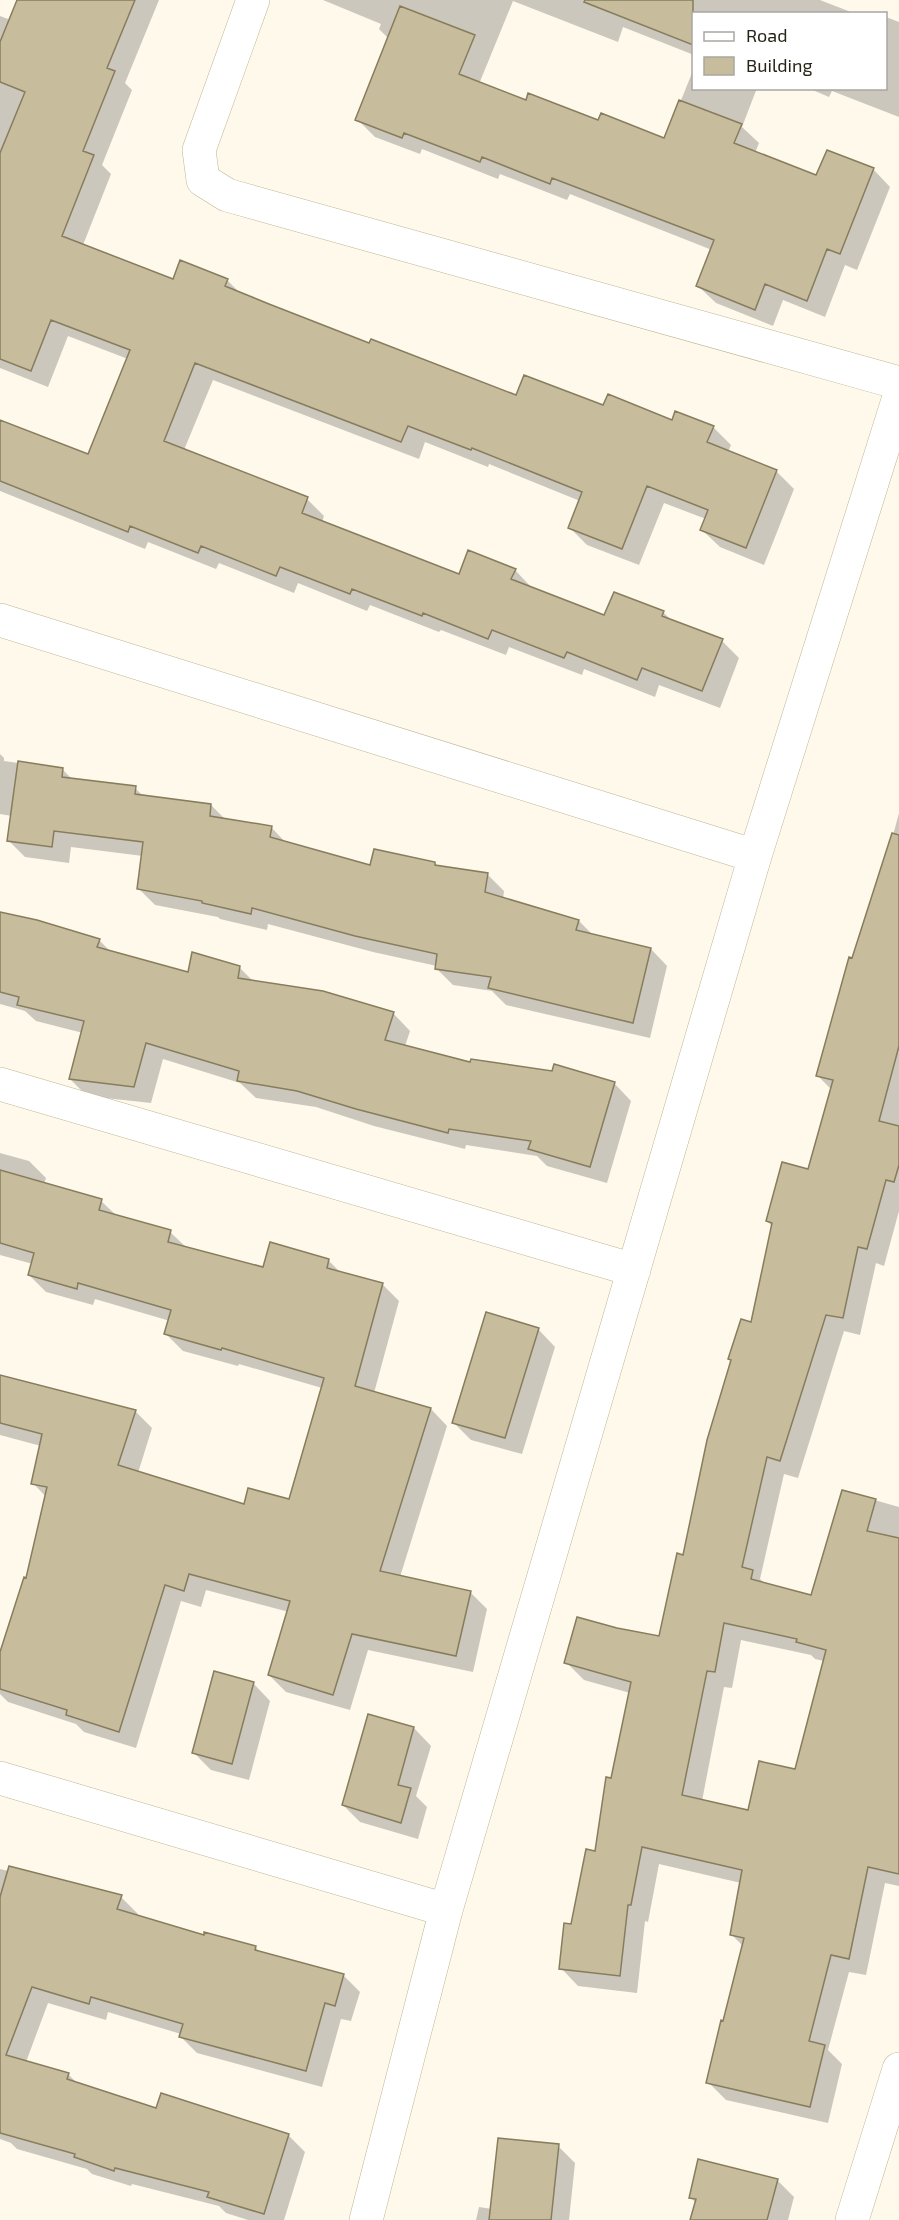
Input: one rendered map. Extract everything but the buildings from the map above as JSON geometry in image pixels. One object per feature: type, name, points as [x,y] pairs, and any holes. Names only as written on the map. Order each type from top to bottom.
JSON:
[{"type":"street","points":[[253,0],[199,150],[203,180],[227,195],[899,383]]},
{"type":"street","points":[[366,2220],[446,1910],[755,856],[899,396]]},
{"type":"street","points":[[0,620],[755,856]]},
{"type":"street","points":[[0,1084],[634,1270]]},
{"type":"street","points":[[0,1778],[446,1910]]},
{"type":"street","points":[[852,2220],[899,2069]]}]
